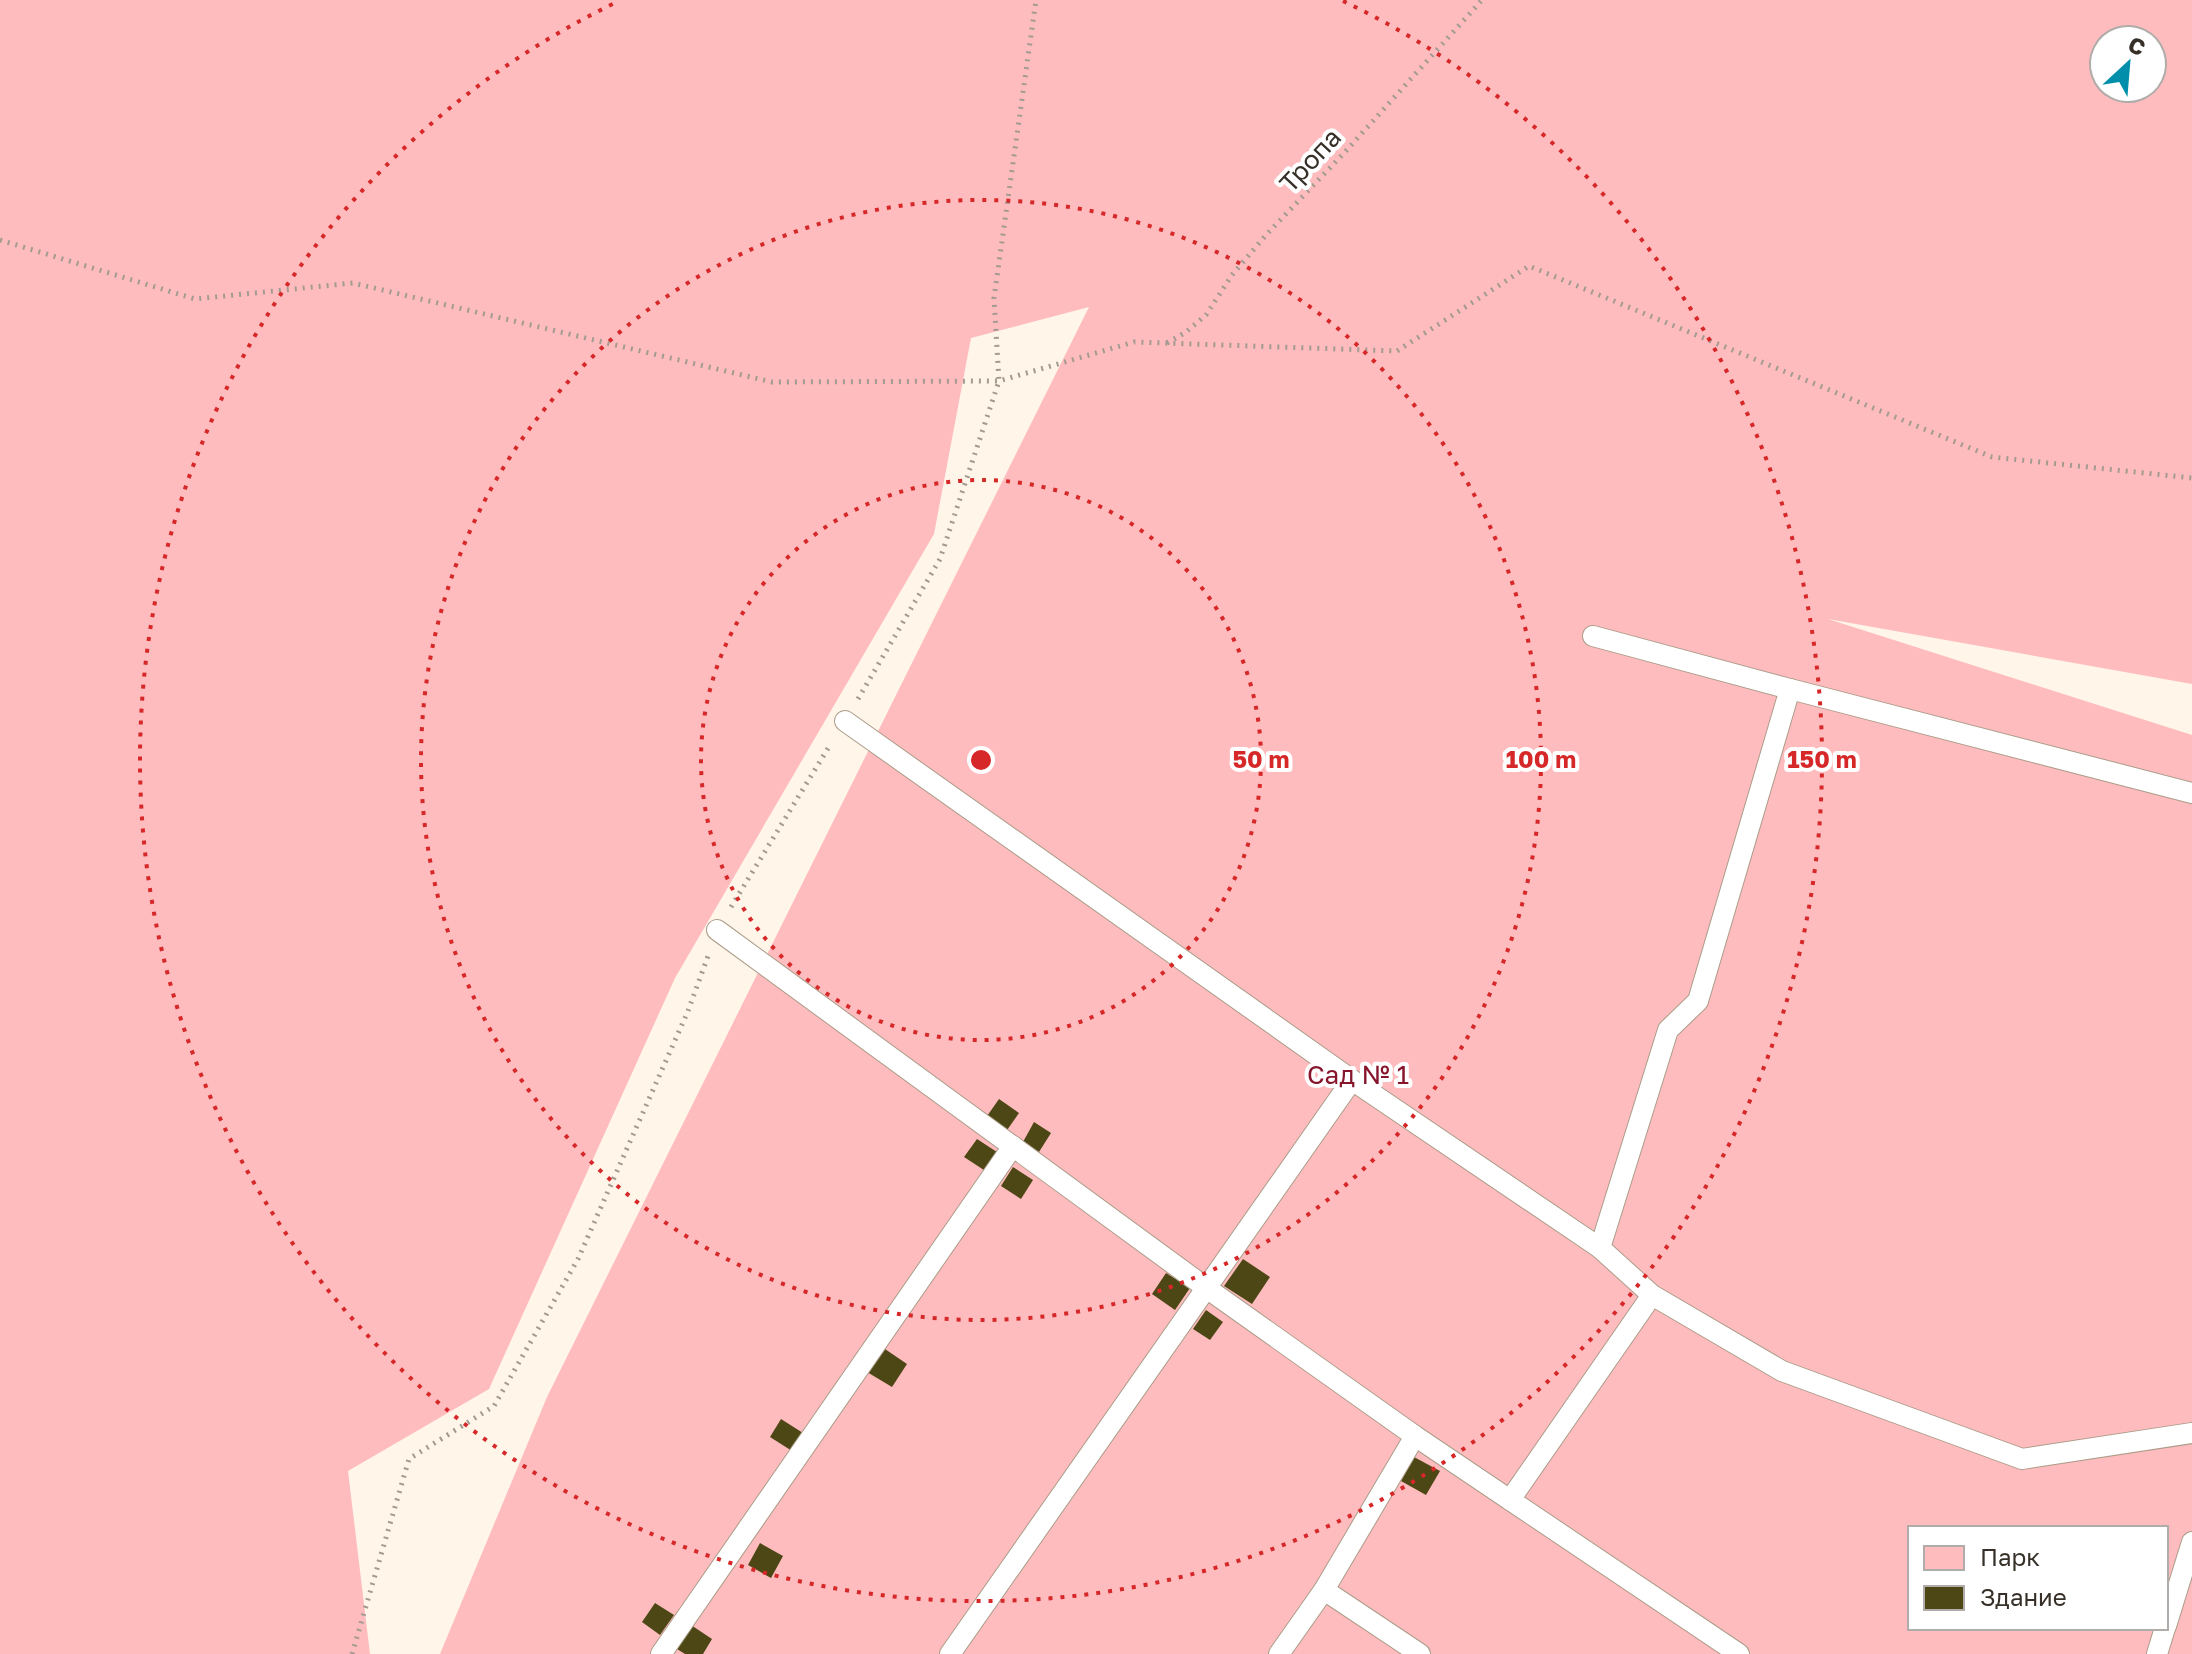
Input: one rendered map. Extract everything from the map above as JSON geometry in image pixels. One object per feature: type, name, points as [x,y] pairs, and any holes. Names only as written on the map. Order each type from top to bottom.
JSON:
[{"type":"lane","points":[[1593,636],[2192,793]]},
{"type":"lane","points":[[1600,1248],[1668,1030],[1698,1001],[1790,689]]},
{"type":"lane","points":[[845,721],[1352,1080],[1600,1248],[1652,1295],[1782,1371],[2022,1459],[2192,1433]]},
{"type":"lane","points":[[717,930],[1205,1287],[1415,1436],[1739,1654]]},
{"type":"lane","points":[[950,1654],[1352,1080]]},
{"type":"lane","points":[[661,1654],[1013,1146]]},
{"type":"lane","points":[[1510,1500],[1652,1295]]},
{"type":"lane","points":[[1279,1654],[1324,1590],[1415,1436]]},
{"type":"lane","points":[[2168,1620],[2192,1542]]},
{"type":"lane","points":[[1324,1590],[1420,1654]]},
{"type":"lane","points":[[2157,1654],[2165,1630]]},
{"type":"path","points":[[352,1654],[409,1459],[494,1406],[578,1259],[688,1011],[717,930],[940,559],[999,381],[994,298],[1036,0]]},
{"type":"path","name":"Тропа","points":[[1166,343],[1186,332],[1206,315],[1232,275],[1266,235],[1482,0]]},
{"type":"path","points":[[0,240],[195,299],[353,283],[772,382],[999,381],[1134,342],[1397,351],[1529,266],[1992,457],[2192,478]]},
{"type":"green space","name":"Сад № 1","points":[[0,0],[2192,0],[2192,684],[1828,619],[2192,735],[2192,1654],[440,1654],[547,1397],[1089,307],[971,338],[934,534],[675,978],[489,1389],[348,1471],[370,1654],[0,1654]]},
{"type":"building","points":[[999,1099],[1019,1113],[1005,1133],[985,1119]]},
{"type":"building","points":[[1034,1122],[1051,1133],[1039,1152],[1023,1142]]},
{"type":"building","points":[[977,1139],[1000,1154],[987,1172],[964,1157]]},
{"type":"building","points":[[1013,1167],[1033,1180],[1021,1199],[1001,1186]]},
{"type":"building","points":[[1243,1259],[1270,1277],[1252,1304],[1224,1286]]},
{"type":"building","points":[[1166,1273],[1190,1288],[1175,1310],[1152,1294]]},
{"type":"building","points":[[1206,1310],[1223,1322],[1210,1340],[1193,1329]]},
{"type":"building","points":[[882,1347],[907,1364],[892,1387],[867,1372]]},
{"type":"building","points":[[781,1419],[803,1433],[792,1451],[770,1437]]},
{"type":"building","points":[[1414,1457],[1440,1471],[1426,1495],[1401,1481]]},
{"type":"building","points":[[760,1543],[783,1556],[771,1578],[748,1565]]},
{"type":"building","points":[[655,1603],[674,1615],[660,1635],[642,1622]]},
{"type":"building","points":[[691,1625],[712,1639],[703,1654],[685,1654],[677,1649]]}]
